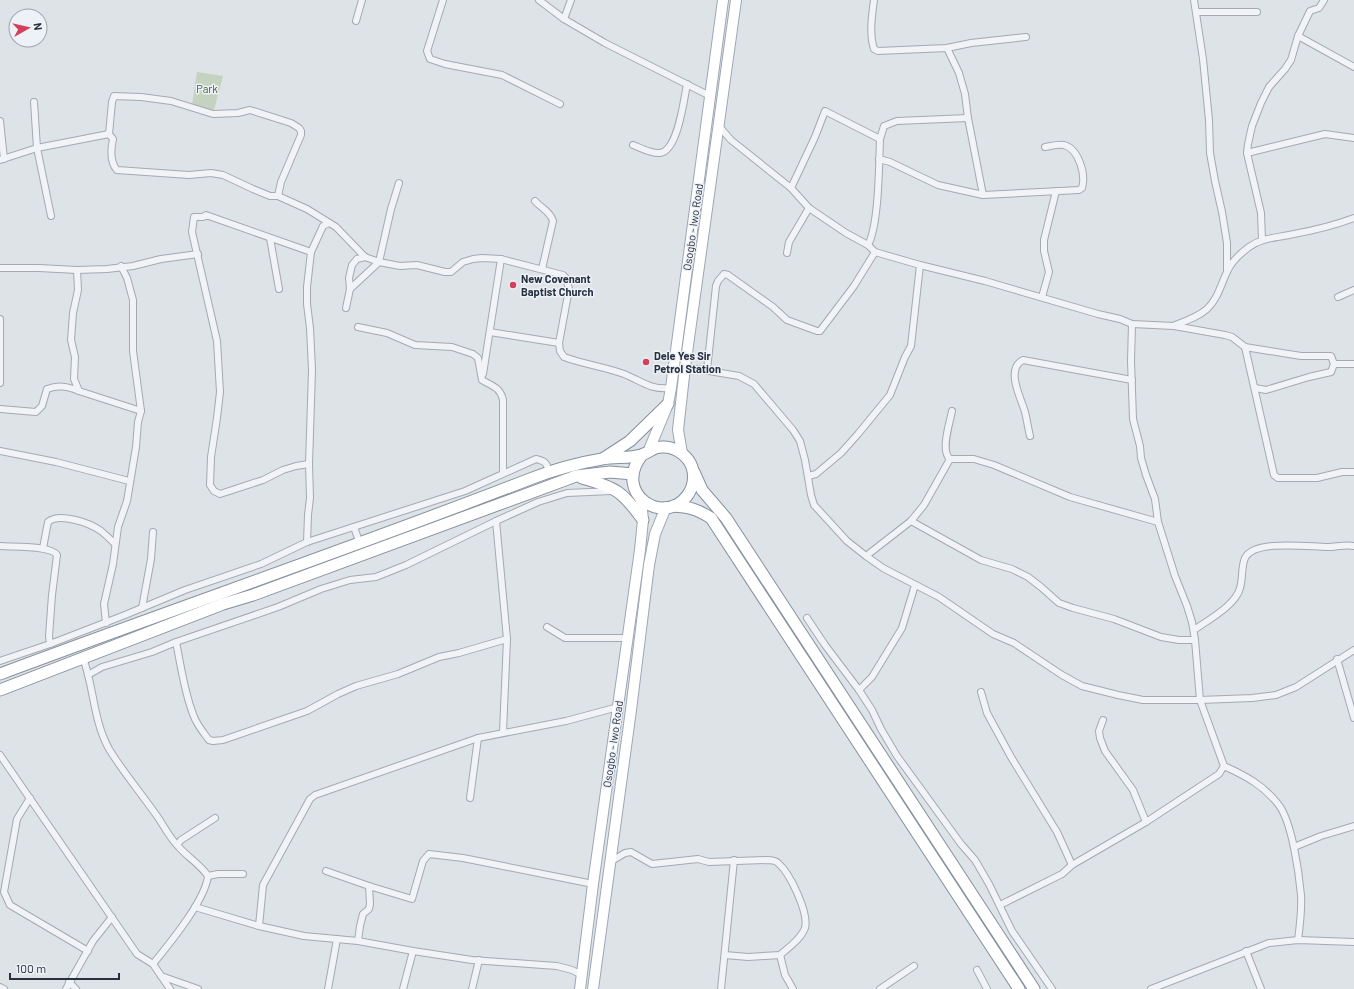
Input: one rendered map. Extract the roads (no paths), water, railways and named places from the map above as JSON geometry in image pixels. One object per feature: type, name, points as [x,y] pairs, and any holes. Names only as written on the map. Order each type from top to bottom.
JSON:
[{"type":"highway","points":[[603,458],[630,441],[668,404]]},
{"type":"highway","points":[[1019,989],[711,518],[699,510],[669,507],[659,508],[641,500],[635,488],[633,474],[637,462],[646,453],[657,447],[666,447],[682,453],[688,460],[702,490],[726,518],[1034,989]]},
{"type":"highway","points":[[0,674],[360,544],[550,472],[603,458],[646,453]]},
{"type":"highway","points":[[669,507],[682,502],[688,495],[694,476],[692,467]]},
{"type":"highway","points":[[0,690],[223,604],[254,595],[576,476],[610,472],[633,474]]},
{"type":"highway","points":[[576,476],[602,483],[617,490],[629,500],[643,520]]},
{"type":"highway","points":[[248,584],[254,595]]},
{"type":"main road","name":"Osogbo - Iwo Road","points":[[646,453],[668,404],[723,0]]},
{"type":"main road","name":"Osogbo - Iwo Road","points":[[682,453],[678,430],[685,367],[736,0]]},
{"type":"main road","name":"Osogbo - Iwo Road","points":[[580,989],[593,884],[640,550],[643,520],[641,500]]},
{"type":"main road","name":"Osogbo - Iwo Road","points":[[593,989],[649,564],[655,534],[669,507]]},
{"type":"street","points":[[356,21],[362,0]]},
{"type":"street","points":[[443,0],[427,51],[430,59],[445,64],[502,75],[560,104]]},
{"type":"street","points":[[539,0],[564,19],[605,43],[710,96]]},
{"type":"street","points":[[564,19],[571,0]]},
{"type":"street","points":[[874,0],[872,26],[874,49],[878,51],[947,48],[971,43],[1026,37]]},
{"type":"street","points":[[1194,0],[1203,59],[1209,120],[1210,153],[1227,243],[1227,270]]},
{"type":"street","points":[[1262,240],[1261,213],[1247,153],[1252,126],[1269,87],[1291,60],[1298,36],[1310,12],[1319,8],[1324,0]]},
{"type":"street","points":[[1196,12],[1257,12]]},
{"type":"street","points":[[1298,36],[1354,67]]},
{"type":"street","points":[[947,48],[959,73],[965,94],[968,118],[984,195]]},
{"type":"street","points":[[633,145],[656,153],[662,153],[668,148],[674,139],[687,84]]},
{"type":"street","points":[[278,196],[281,182],[301,135],[299,128],[250,110],[238,113],[213,114],[171,101],[152,98],[114,96],[112,102],[109,134],[113,139],[111,150],[114,167],[117,170],[189,175],[211,173],[223,174],[270,196],[278,196],[307,210],[336,227],[365,257],[379,262],[400,266],[417,265],[445,272],[451,272],[463,262],[473,259],[502,259],[563,275],[566,278],[569,289],[559,342],[560,351],[564,357],[624,374],[651,387],[662,389],[670,388]]},
{"type":"street","points":[[34,102],[37,148],[51,216]]},
{"type":"street","points":[[791,188],[815,137],[825,111],[880,139]]},
{"type":"street","points":[[868,245],[871,240],[875,219],[880,139],[884,126],[897,121],[968,118]]},
{"type":"street","points":[[0,121],[2,160],[37,148],[109,134]]},
{"type":"street","points":[[718,125],[732,140],[791,188],[809,208],[846,233],[868,245],[875,252],[985,281],[1120,319],[1132,324],[1174,326],[1224,335],[1232,338],[1245,347],[1301,356],[1331,356],[1334,364],[1331,372],[1266,390],[1255,388]]},
{"type":"street","points":[[1247,153],[1325,134],[1354,138]]},
{"type":"street","points":[[879,159],[890,162],[938,185],[984,195],[1056,190],[1079,190],[1082,188],[1084,178],[1074,152],[1069,147],[1062,145],[1045,147]]},
{"type":"street","points":[[350,289],[379,262],[391,209],[399,184]]},
{"type":"street","points":[[1042,297],[1049,272],[1044,251],[1044,240],[1056,190]]},
{"type":"street","points":[[536,201],[539,206],[548,211],[552,216],[553,221],[542,269]]},
{"type":"street","points":[[788,253],[789,242],[809,208]]},
{"type":"street","points":[[309,464],[283,470],[263,480],[220,494],[214,491],[210,485],[211,457],[218,418],[220,392],[219,366],[217,341],[192,232],[194,217],[203,217],[206,215],[311,252]]},
{"type":"street","points":[[1174,326],[1198,316],[1208,308],[1217,295],[1227,270],[1236,258],[1249,246],[1262,240],[1314,230],[1354,218]]},
{"type":"street","points":[[307,542],[310,498],[309,464],[312,370],[306,287],[311,252],[322,226],[329,223]]},
{"type":"street","points":[[322,226],[336,227]]},
{"type":"street","points":[[270,238],[279,289]]},
{"type":"street","points":[[707,370],[716,286],[721,276],[724,274],[728,275],[773,307],[787,320],[820,331],[854,286],[875,252]]},
{"type":"street","points":[[0,268],[77,270],[107,268],[133,266],[161,259],[198,254]]},
{"type":"street","points":[[346,308],[350,289],[349,278],[352,265],[357,259],[365,257]]},
{"type":"street","points":[[482,380],[502,259]]},
{"type":"street","points":[[808,476],[816,474],[840,453],[858,434],[890,394],[905,356],[911,346],[920,265]]},
{"type":"street","points":[[106,623],[104,604],[113,564],[118,527],[127,501],[129,481],[136,448],[140,411],[133,351],[133,300],[127,278],[121,266]]},
{"type":"street","points":[[77,270],[78,290],[73,313],[71,340],[75,356],[74,379],[78,391]]},
{"type":"street","points":[[1338,297],[1354,290]]},
{"type":"street","points":[[0,319],[0,383]]},
{"type":"street","points":[[1132,324],[1133,419],[1140,446],[1141,458],[1156,499],[1158,522],[1194,630],[1200,700],[1224,766],[1250,778],[1278,804],[1285,815],[1294,847],[1301,894],[1301,918],[1298,940]]},
{"type":"street","points":[[358,327],[387,333],[415,345],[452,347],[473,354],[478,358],[482,380],[497,389],[503,400],[504,473]]},
{"type":"street","points":[[490,332],[559,342]]},
{"type":"street","points":[[1245,347],[1274,475],[1278,478],[1317,478],[1342,472],[1354,472]]},
{"type":"street","points":[[1030,436],[1025,412],[1016,386],[1015,371],[1016,365],[1019,362],[1023,360],[1132,380]]},
{"type":"street","points":[[1334,364],[1354,364]]},
{"type":"street","points":[[685,367],[739,376],[754,384],[797,436],[800,442],[814,505],[847,541],[883,568],[939,597],[993,634],[1014,643],[1062,675],[1082,686],[1118,696],[1143,700],[1200,700],[1252,698],[1276,695],[1296,687],[1337,659],[1354,650]]},
{"type":"street","points":[[0,409],[36,412],[42,406],[47,389],[55,386],[64,386],[140,411]]},
{"type":"street","points":[[950,459],[947,457],[946,453],[946,440],[952,411]]},
{"type":"street","points":[[0,451],[56,462],[129,481]]},
{"type":"street","points":[[0,661],[106,623],[186,590],[261,564],[307,542],[465,491],[536,459],[544,461],[550,472]]},
{"type":"street","points":[[866,556],[911,521],[924,505],[950,459]]},
{"type":"street","points":[[950,459],[974,459],[994,464],[1070,497],[1158,522]]},
{"type":"street","points":[[88,675],[102,667],[152,652],[176,642],[278,607],[322,589],[350,580],[376,577],[406,565],[538,502],[567,492],[617,490]]},
{"type":"street","points":[[43,548],[48,522],[55,518],[73,519],[99,530],[115,544]]},
{"type":"street","points":[[496,521],[507,639],[503,732]]},
{"type":"street","points":[[911,521],[981,560],[1012,569],[1028,577],[1059,603],[1085,612],[1114,619],[1161,636],[1178,640],[1195,640]]},
{"type":"street","points":[[354,527],[360,544]]},
{"type":"street","points":[[142,608],[151,559],[153,532]]},
{"type":"street","points":[[0,546],[43,548],[55,552],[58,559],[52,602],[49,636],[50,644]]},
{"type":"street","points":[[1194,630],[1236,598],[1240,589],[1245,558],[1252,551],[1277,546],[1354,546]]},
{"type":"street","points":[[859,690],[872,677],[902,628],[915,585]]},
{"type":"street","points":[[910,600],[923,589]]},
{"type":"street","points":[[125,615],[127,627]]},
{"type":"street","points":[[808,618],[825,645],[872,710],[881,730],[897,756],[975,860],[986,878],[1012,930],[1052,989]]},
{"type":"street","points":[[547,627],[565,638],[628,638]]},
{"type":"street","points":[[176,642],[193,715],[200,729],[210,740],[216,741],[223,740],[307,710],[356,686],[398,674],[439,657],[459,653],[507,639]]},
{"type":"street","points":[[83,658],[101,732],[109,748],[177,845],[186,855],[204,870],[208,876],[207,882],[195,907],[153,964]]},
{"type":"street","points":[[1337,659],[1354,718]]},
{"type":"street","points":[[981,692],[987,713],[1011,757],[1058,832],[1072,865]]},
{"type":"street","points":[[259,926],[262,885],[310,798],[314,795],[478,738],[566,721],[618,707]]},
{"type":"street","points":[[1103,720],[1100,738],[1105,752],[1133,790],[1146,822]]},
{"type":"street","points":[[470,798],[478,738]]},
{"type":"street","points":[[0,756],[137,954],[153,964],[170,989]]},
{"type":"street","points":[[1000,905],[1062,874],[1072,865],[1146,822],[1219,774],[1224,766]]},
{"type":"street","points":[[30,798],[17,819],[4,892],[10,905],[88,951]]},
{"type":"street","points":[[177,845],[181,840],[215,818]]},
{"type":"street","points":[[1294,847],[1354,826]]},
{"type":"street","points":[[610,862],[625,853],[631,852],[652,864],[698,859],[709,862],[734,860],[774,861],[786,872],[793,885],[804,912],[806,920],[804,929],[796,940],[780,955],[748,957],[725,955]]},
{"type":"street","points":[[326,871],[412,899],[423,861],[429,854],[463,858],[593,884]]},
{"type":"street","points":[[721,989],[734,860]]},
{"type":"street","points":[[208,876],[218,874],[243,874]]},
{"type":"street","points":[[358,941],[363,914],[369,909],[370,904],[369,886]]},
{"type":"street","points":[[195,907],[259,926],[304,936],[358,941],[413,951],[479,960],[556,966],[572,970],[582,975]]},
{"type":"street","points":[[66,989],[93,941],[112,917]]},
{"type":"street","points":[[328,989],[337,939]]},
{"type":"street","points":[[1151,989],[1269,943],[1298,940],[1354,942]]},
{"type":"street","points":[[403,989],[413,951]]},
{"type":"street","points":[[1246,951],[1261,989]]},
{"type":"street","points":[[780,955],[785,975],[793,989]]},
{"type":"street","points":[[472,989],[479,960]]},
{"type":"street","points":[[880,989],[914,966]]},
{"type":"street","points":[[977,970],[987,989]]},
{"type":"street","points":[[161,976],[198,989]]},
{"type":"street","points":[[69,982],[76,989]]},
{"type":"street","points":[[0,987],[4,989]]},
{"type":"place","name":"New Covenant Baptist Church","points":[[513,285]]},
{"type":"place","name":"Dele Yes Sir Petrol Station","points":[[646,362]]},
{"type":"park label","name":"Park","points":[[207,89]]}]
